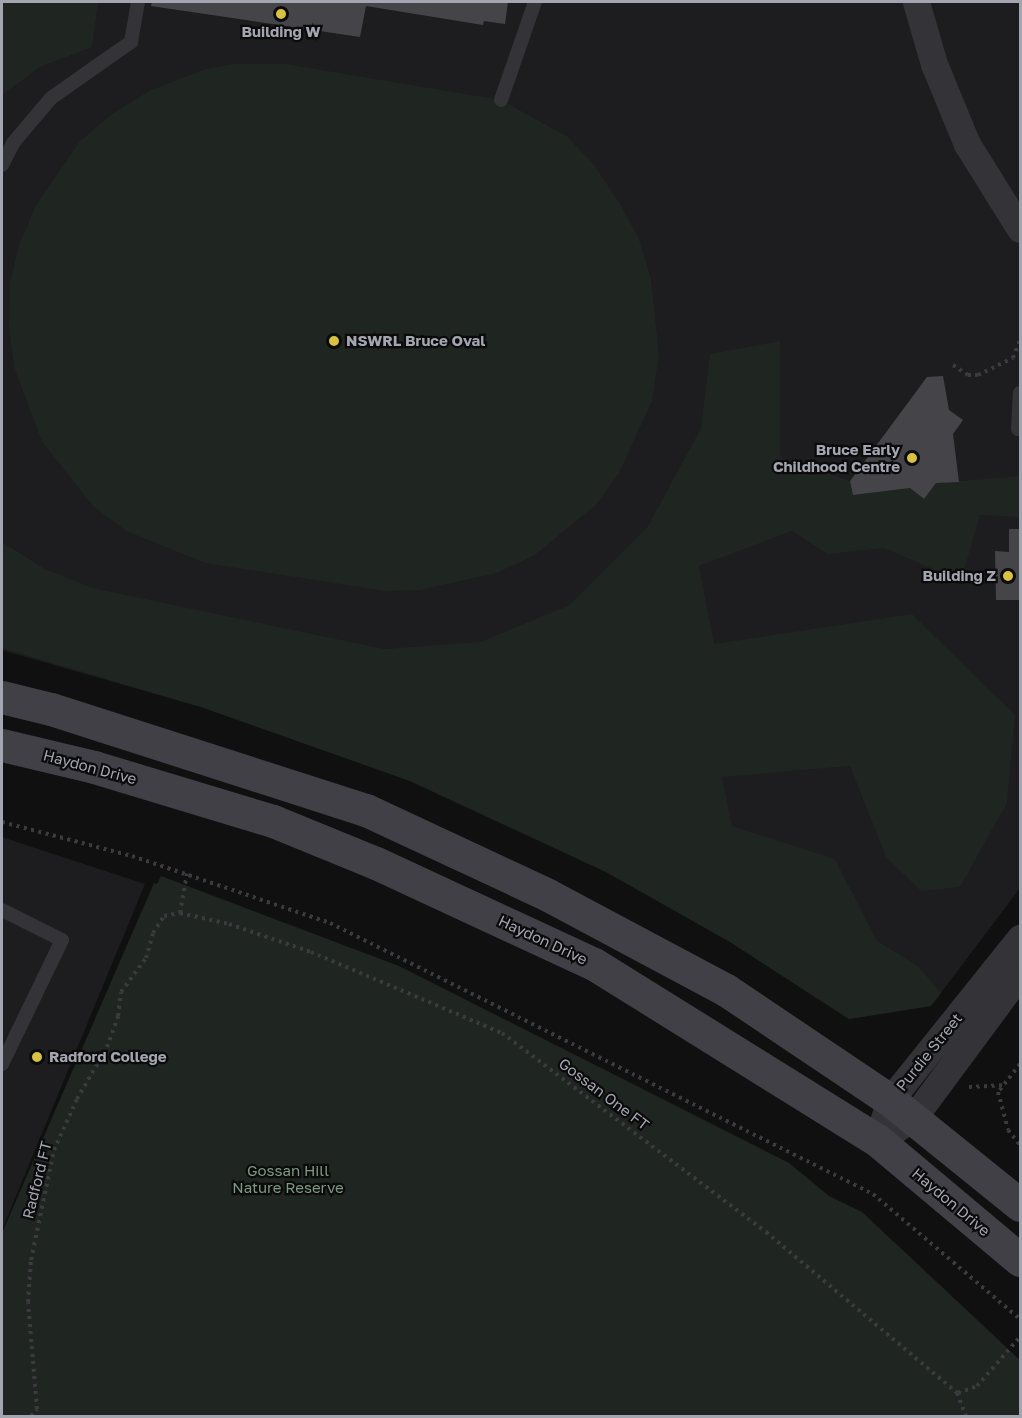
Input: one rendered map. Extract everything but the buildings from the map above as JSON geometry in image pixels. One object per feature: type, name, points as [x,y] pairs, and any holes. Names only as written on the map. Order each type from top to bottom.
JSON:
[{"type":"main road","points":[[2,697],[51,709],[366,810],[548,896],[726,990],[902,1109],[1020,1205]]},
{"type":"main road","name":"Haydon Drive","points":[[2,745],[94,767],[273,821],[376,862],[594,963],[877,1140],[1020,1260]]},
{"type":"street","points":[[916,2],[934,64],[967,144],[1020,229]]},
{"type":"street","name":"Purdie Street","points":[[902,1109],[1020,938]]},
{"type":"street","name":"Purdie Street","points":[[877,1140],[1020,974]]},
{"type":"lane","points":[[2,165],[13,143],[51,98],[131,42],[138,2]]},
{"type":"lane","points":[[501,100],[535,2]]},
{"type":"lane","points":[[1018,429],[1020,393]]},
{"type":"lane","points":[[2,910],[62,940],[2,1064]]},
{"type":"path","points":[[953,365],[968,375],[978,375],[1013,358],[1020,340]]},
{"type":"path","points":[[2,822],[187,874],[330,923],[873,1194],[1020,1319]]},
{"type":"path","points":[[180,913],[187,874]]},
{"type":"path","name":"Gossan One FT","points":[[180,913],[229,924],[310,952],[502,1033],[766,1232],[957,1393]]},
{"type":"path","name":"Radford FT","points":[[31,1416],[37,1409],[28,1302],[31,1260],[54,1150],[77,1099],[107,1047],[118,1016],[121,992],[146,958],[153,933],[164,916],[180,913]]},
{"type":"path","points":[[1020,1064],[1002,1085],[1000,1109],[1008,1130],[1020,1145]]},
{"type":"path","points":[[962,1087],[1002,1085]]},
{"type":"path","points":[[966,1416],[957,1393],[977,1386],[1020,1337]]},
{"type":"shaded area","points":[[2,2],[1020,2],[1020,888],[931,1006],[849,1019],[730,942],[606,872],[410,781],[204,708],[2,650]]},
{"type":"shaded area","name":"Radford College","points":[[2,837],[145,884],[2,1230]]},
{"type":"green space","points":[[2,2],[98,2],[92,47],[40,67],[2,95]]},
{"type":"green space","name":"NSWRL Bruce Oval","points":[[235,64],[286,64],[501,100],[568,137],[595,166],[620,204],[639,239],[651,279],[659,355],[652,401],[619,473],[597,504],[535,555],[497,573],[420,590],[385,591],[205,563],[126,531],[93,506],[42,442],[14,367],[9,327],[10,283],[19,245],[36,205],[80,141],[112,114],[149,91],[205,69]]},
{"type":"green space","points":[[780,341],[780,457],[850,481],[853,495],[910,488],[924,499],[936,483],[1020,476],[1020,517],[980,515],[961,581],[884,548],[828,554],[792,531],[699,566],[714,644],[912,614],[1015,715],[1007,803],[960,887],[921,891],[886,857],[850,766],[722,777],[732,826],[835,859],[877,941],[918,966],[941,993],[931,1006],[849,1019],[730,942],[606,872],[410,781],[204,708],[2,648],[2,542],[45,569],[93,588],[384,649],[480,642],[570,605],[647,528],[701,428],[710,354]]},
{"type":"green space","name":"Gossan Hill Nature Reserve","points":[[161,876],[399,966],[789,1163],[829,1196],[862,1212],[1020,1360],[1020,1416],[2,1416],[2,1233],[154,883],[157,884]]},
{"type":"place","name":"Building W","points":[[281,14]]},
{"type":"place","name":"NSWRL Bruce Oval","points":[[334,341]]},
{"type":"place","name":"Bruce Early Childhood Centre","points":[[912,458]]},
{"type":"place","name":"Building Z","points":[[1008,576]]},
{"type":"place","name":"Radford College","points":[[37,1057]]}]
